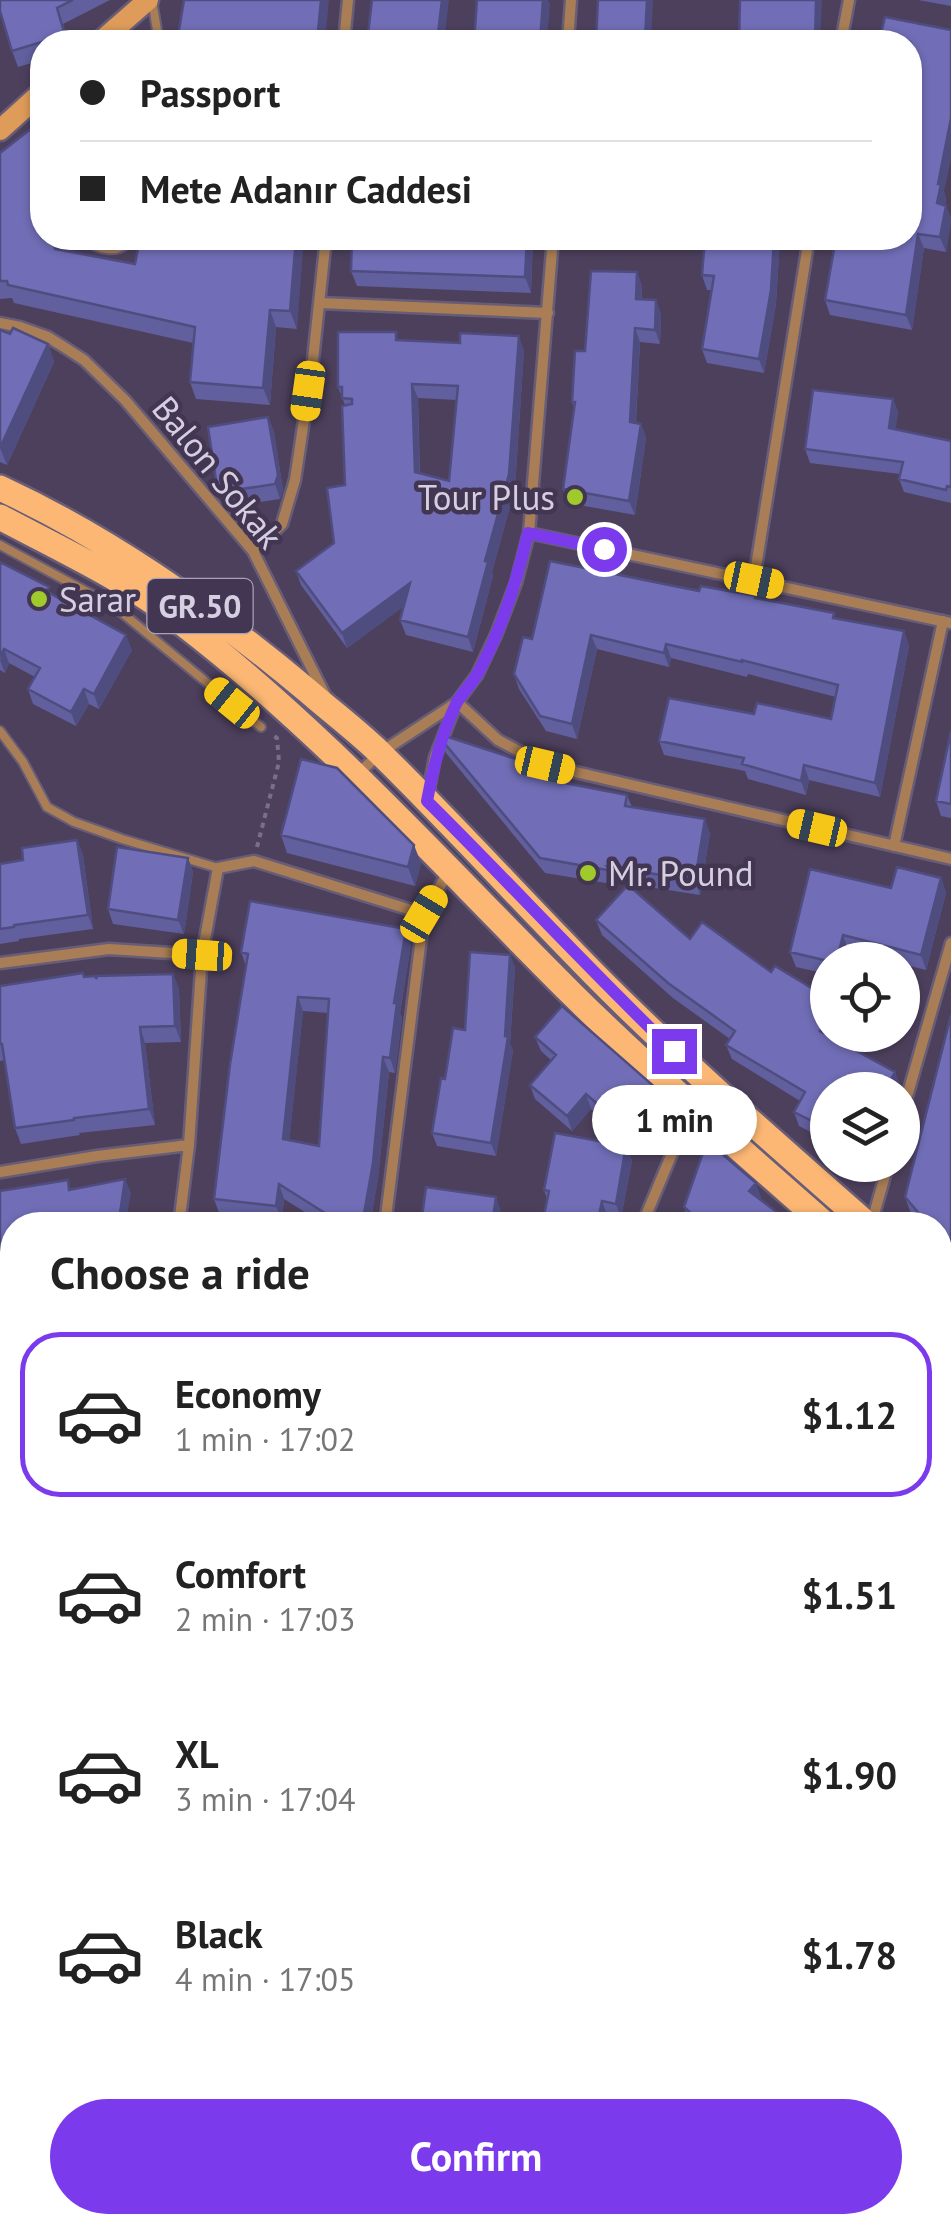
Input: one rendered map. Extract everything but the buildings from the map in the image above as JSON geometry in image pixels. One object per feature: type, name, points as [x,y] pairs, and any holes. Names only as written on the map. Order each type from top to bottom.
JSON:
[{"type":"main road","name":"GR.50","points":[[0,488],[176,588],[268,658],[380,754],[700,1077],[854,1212]]},
{"type":"main road","name":"GR.50","points":[[0,516],[122,597],[176,618],[260,686],[357,774],[574,996],[811,1212]]},
{"type":"street","points":[[114,30],[150,0]]},
{"type":"street","points":[[345,30],[348,0]]},
{"type":"street","points":[[569,30],[571,0]]},
{"type":"street","points":[[843,30],[849,0]]},
{"type":"street","points":[[2,122],[30,101]]},
{"type":"street","points":[[252,551],[282,524],[295,480],[325,250]]},
{"type":"street","points":[[427,801],[435,758],[457,702],[478,674],[496,635],[516,583],[528,533],[552,250]]},
{"type":"street","points":[[754,580],[808,250]]},
{"type":"street","points":[[320,303],[548,313]]},
{"type":"street","name":"Balon Sokak","points":[[0,323],[48,337],[84,360],[137,413],[252,551],[334,714]]},
{"type":"street","points":[[528,533],[947,622],[894,846]]},
{"type":"street","points":[[357,774],[457,702]]},
{"type":"street","points":[[457,702],[498,740],[545,765],[951,859]]},
{"type":"street","points":[[181,1212],[202,955],[218,868],[254,861],[424,914]]},
{"type":"street","points":[[387,1212],[424,914],[450,868]]},
{"type":"street","points":[[914,1072],[951,943]]},
{"type":"street","points":[[0,963],[109,949],[202,955]]},
{"type":"street","points":[[647,1212],[692,1106]]},
{"type":"street","points":[[0,1172],[189,1145]]},
{"type":"street","points":[[873,1212],[883,1182]]},
{"type":"lane","points":[[150,0],[156,30]]},
{"type":"lane","points":[[0,545],[122,597],[261,727]]},
{"type":"lane","points":[[0,731],[23,762],[47,807],[122,840],[218,868]]},
{"type":"path","points":[[254,861],[279,762],[277,738],[261,727]]},
{"type":"place","name":"Tour Plus","points":[[575,497]]},
{"type":"place","name":"Sarar","points":[[39,599]]},
{"type":"place","name":"Mr. Pound","points":[[588,873]]},
{"type":"route","points":[[604,549],[528,533],[516,583],[496,635],[478,674],[457,702],[435,758],[427,801],[674,1051]]}]
